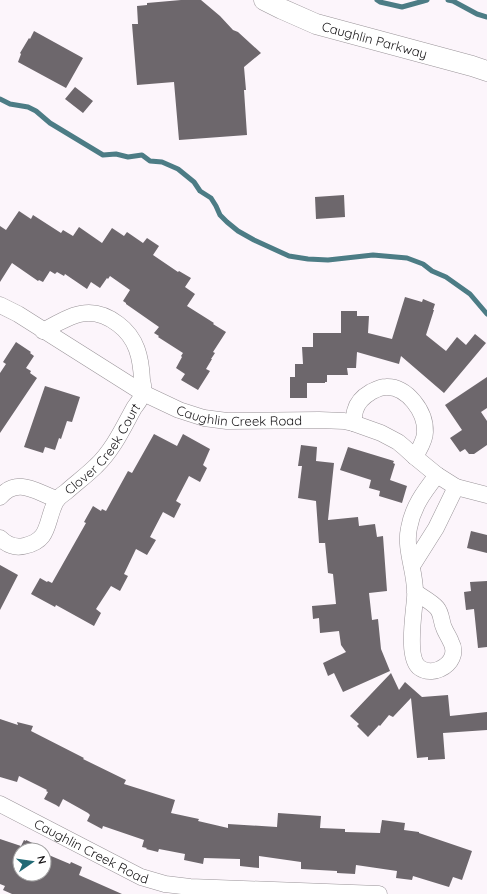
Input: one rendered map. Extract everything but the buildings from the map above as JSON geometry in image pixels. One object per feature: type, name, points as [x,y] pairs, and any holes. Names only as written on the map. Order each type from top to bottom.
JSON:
[{"type":"street","name":"Caughlin Parkway","points":[[264,0],[316,24],[487,71]]},
{"type":"street","name":"Caughlin Creek Road","points":[[0,305],[18,314],[143,393],[179,410],[204,418],[227,421],[344,420],[363,426],[390,438],[404,447],[437,475],[456,487],[487,495]]},
{"type":"street","points":[[43,331],[78,314],[90,313],[102,315],[112,319],[124,328],[133,340],[139,354],[142,370],[143,393]]},
{"type":"street","points":[[353,423],[357,406],[367,395],[375,390],[387,387],[401,391],[411,398],[418,407],[425,424],[426,432],[424,442],[414,457]]},
{"type":"street","name":"Clover Creek Court","points":[[0,538],[6,544],[19,547],[33,544],[38,541],[48,527],[52,510],[57,499],[96,466],[105,456],[143,393]]},
{"type":"street","points":[[415,592],[408,535],[416,506],[437,475]]},
{"type":"street","name":"Clover Creek Court","points":[[0,498],[8,491],[21,487],[34,489],[49,497],[57,499]]},
{"type":"street","points":[[412,566],[436,528],[456,487]]},
{"type":"street","name":"Caughlin Creek Road","points":[[0,804],[141,876],[165,884],[190,888],[379,894]]},
{"type":"waterway","points":[[377,0],[402,7],[427,0]]},
{"type":"waterway","points":[[448,0],[453,1],[477,14],[487,17]]},
{"type":"waterway","points":[[0,99],[10,104],[28,107],[36,111],[50,123],[103,155],[116,154],[128,157],[142,155],[150,161],[162,162],[178,169],[194,182],[200,191],[211,198],[220,215],[238,231],[289,256],[328,260],[373,255],[407,258],[423,264],[432,271],[446,277],[470,294],[487,314]]}]
